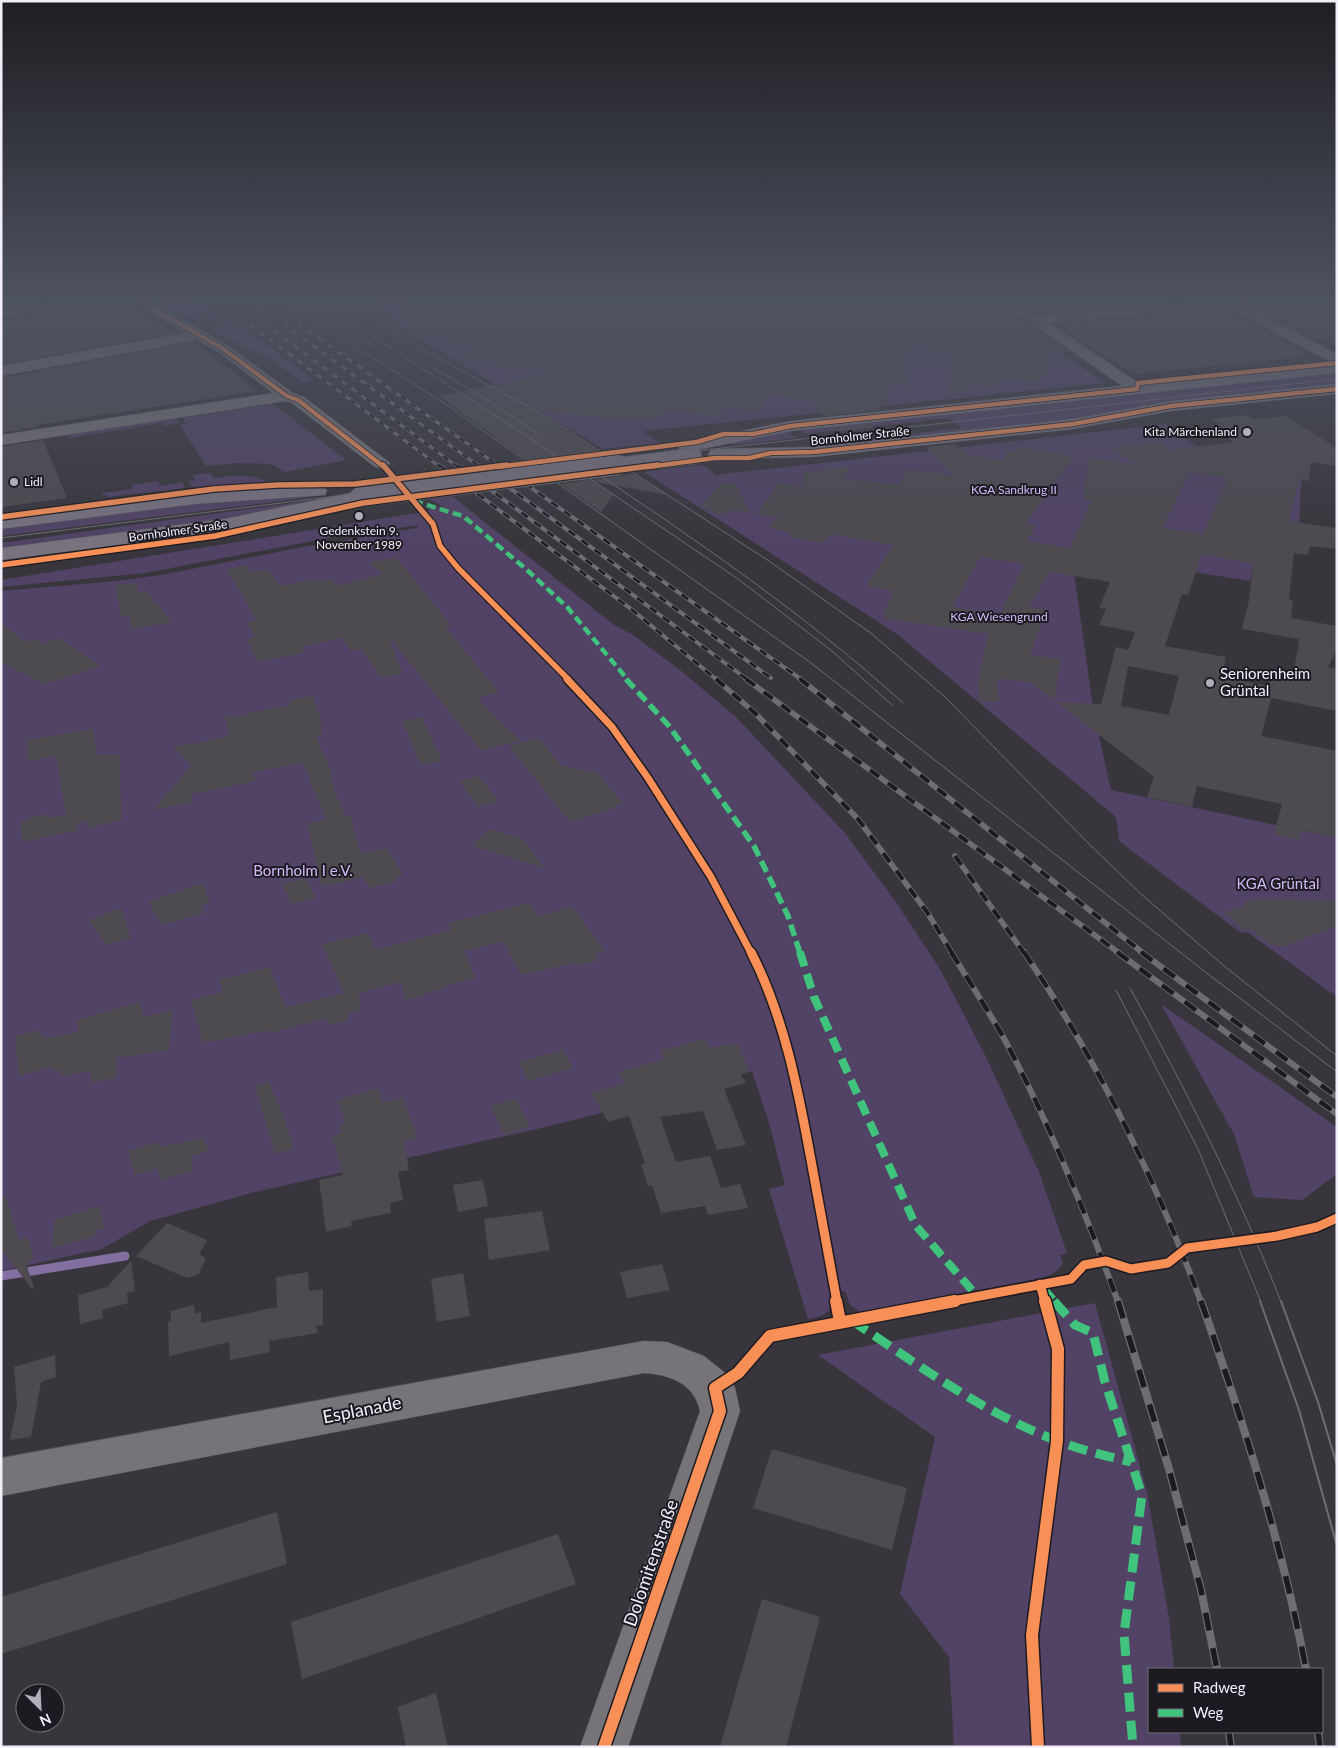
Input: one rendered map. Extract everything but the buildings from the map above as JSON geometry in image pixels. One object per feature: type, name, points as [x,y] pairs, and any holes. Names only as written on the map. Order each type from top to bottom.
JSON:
[{"type":"main road","name":"Bornholmer Straße","points":[[1,523],[195,498],[358,493],[690,451],[719,442],[791,426],[1217,381]]},
{"type":"main road","name":"Bornholmer Straße","points":[[690,451],[728,453],[813,452],[1073,424],[1139,410],[1337,389]]},
{"type":"main road","name":"Bornholmer Straße","points":[[1,554],[224,525],[320,504],[358,493]]},
{"type":"street","points":[[266,381],[287,396],[298,400],[382,463]]},
{"type":"street","points":[[1125,381],[1137,389]]},
{"type":"street","points":[[1,440],[287,396]]},
{"type":"street","name":"Esplanade","points":[[1,1477],[644,1357],[667,1358],[690,1368],[714,1388]]},
{"type":"street","name":"Dolomitenstraße","points":[[604,1747],[720,1411],[714,1388]]},
{"type":"green space","points":[[489,381],[1101,381],[1105,383],[643,431],[659,443],[603,449]]},
{"type":"green space","points":[[1248,381],[1337,381],[1337,385],[1149,405],[1093,418],[817,449],[813,445],[961,428],[949,418],[804,434],[799,428]]},
{"type":"green space","points":[[273,404],[346,460],[285,472],[271,464],[236,463],[206,466],[180,425],[186,424],[183,418]]},
{"type":"green space","points":[[176,418],[179,423],[164,426],[162,423],[69,438],[68,435]]},
{"type":"green space","points":[[1165,424],[1212,457],[1178,462],[1302,480],[1299,523],[1295,536],[1289,543],[1261,565],[1253,565],[1250,581],[1071,552],[1094,714],[1111,790],[1337,838],[1337,997],[1247,932],[1241,933],[1119,841],[1116,817],[897,634],[644,472],[702,465],[716,475]]},
{"type":"green space","points":[[788,430],[795,438],[734,445],[731,443]]},
{"type":"green space","points":[[211,473],[214,478],[248,476],[267,482],[193,487],[188,481],[195,480],[193,475]]},
{"type":"green space","points":[[158,481],[160,486],[182,482],[185,488],[106,497],[106,495],[102,495],[102,493],[133,489],[132,485]]},
{"type":"green space","points":[[313,496],[1,536],[1,529],[197,503]]},
{"type":"green space","name":"Bornholm I e.V.","points":[[452,496],[614,625],[633,635],[680,670],[735,716],[844,832],[893,898],[940,969],[986,1057],[1039,1172],[1067,1253],[1060,1255],[1063,1263],[1055,1272],[1036,1279],[860,1312],[850,1305],[845,1291],[831,1293],[831,1305],[827,1312],[808,1319],[769,1189],[785,1185],[769,1123],[752,1071],[638,1104],[537,1129],[255,1192],[150,1221],[102,1249],[1,1271],[1,591],[117,581],[167,574],[303,547],[417,528],[419,525],[333,537],[145,573],[1,587],[1,580],[429,511],[429,506],[445,508],[430,499]]},
{"type":"green space","points":[[315,500],[241,517],[1,550],[1,543]]},
{"type":"green space","points":[[187,538],[1,563],[1,561]]},
{"type":"green space","points":[[1161,1004],[1337,1127],[1337,1174],[1302,1200],[1254,1197],[1234,1134]]},
{"type":"green space","points":[[1095,1303],[1147,1492],[1169,1619],[1174,1668],[1148,1668],[1148,1733],[1180,1733],[1181,1747],[954,1747],[949,1657],[900,1594],[935,1437],[818,1355]]},
{"type":"waterway","points":[[1,1276],[125,1256]]},
{"type":"tram line","points":[[409,381],[450,407],[540,471]]},
{"type":"tram line","points":[[441,381],[572,467]]},
{"type":"tram line","points":[[455,381],[538,434]]},
{"type":"tram line","points":[[480,381],[549,418],[615,461]]},
{"type":"tram line","points":[[615,461],[1323,381]]},
{"type":"tram line","points":[[572,467],[615,461]]},
{"type":"tram line","points":[[615,461],[772,563],[872,634],[944,696],[1090,845],[1141,894],[1223,965],[1337,1056]]},
{"type":"tram line","points":[[540,471],[572,467]]},
{"type":"tram line","points":[[572,467],[738,579],[832,651],[893,706]]},
{"type":"tram line","points":[[592,470],[752,581],[829,640],[903,703]]},
{"type":"tram line","points":[[1,538],[540,471]]},
{"type":"tram line","points":[[540,471],[811,663],[1208,974],[1337,1072]]},
{"type":"tram line","points":[[1130,988],[1230,1182],[1281,1302]]},
{"type":"tram line","points":[[1116,990],[1198,1149],[1261,1302]]},
{"type":"tram line","points":[[1260,1301],[1299,1410],[1337,1546]]},
{"type":"tram line","points":[[1281,1301],[1318,1402],[1337,1465]]},
{"type":"railway","points":[[325,381],[440,467]]},
{"type":"railway","points":[[341,381],[458,467]]},
{"type":"railway","points":[[361,381],[480,467]]},
{"type":"railway","points":[[379,381],[500,467]]},
{"type":"railway","points":[[439,465],[631,609],[717,680]]},
{"type":"railway","points":[[457,465],[748,680]]},
{"type":"railway","points":[[478,465],[771,678]]},
{"type":"railway","points":[[499,465],[802,680]]},
{"type":"railway","points":[[716,679],[756,714],[858,819],[927,912],[952,953]]},
{"type":"railway","points":[[746,679],[1119,953]]},
{"type":"railway","points":[[800,679],[1143,953]]},
{"type":"railway","points":[[955,856],[1024,953]]},
{"type":"railway","points":[[951,952],[1001,1033],[1050,1132],[1079,1200],[1118,1302]]},
{"type":"railway","points":[[1024,952],[1076,1035],[1123,1121],[1164,1210],[1201,1302]]},
{"type":"railway","points":[[1117,952],[1337,1114]]},
{"type":"railway","points":[[1141,952],[1337,1097]]},
{"type":"railway","points":[[1118,1301],[1169,1469],[1201,1590],[1217,1668]]},
{"type":"railway","points":[[1201,1301],[1260,1483],[1285,1576],[1306,1668]]},
{"type":"railway","points":[[1229,1733],[1231,1747]]},
{"type":"railway","points":[[1318,1733],[1320,1747]]},
{"type":"marked path","points":[[414,501],[463,516],[527,570],[567,607],[613,664],[669,726],[754,846],[788,916],[814,997],[916,1226],[977,1296]]},
{"type":"marked path","points":[[1043,1288],[1075,1325],[1093,1333],[1105,1382],[1142,1495],[1124,1634],[1133,1747]]},
{"type":"marked path","points":[[851,1320],[950,1385],[1020,1424],[1056,1440],[1093,1453],[1131,1462]]},
{"type":"cycle path","points":[[266,381],[287,396],[298,400],[381,463],[433,524],[440,546],[458,568],[563,674],[612,727],[648,778],[711,877],[758,966],[786,1041],[801,1104],[840,1321]]},
{"type":"cycle path","points":[[1,517],[214,489],[277,485],[355,484],[697,442],[724,434],[753,434],[791,426],[1137,389],[1138,383],[1162,381]]},
{"type":"cycle path","points":[[1,565],[215,536],[363,503],[715,458],[749,458],[771,453],[813,452],[1073,424],[1171,406],[1337,389]]},
{"type":"cycle path","points":[[604,1747],[720,1411],[715,1388],[738,1373],[770,1336],[1071,1279],[1084,1265],[1106,1261],[1131,1269],[1168,1263],[1187,1248],[1277,1236],[1317,1227],[1337,1218]]},
{"type":"cycle path","points":[[1038,1747],[1032,1635],[1057,1441],[1058,1349],[1040,1284]]},
{"type":"place","name":"Kita Märchenland","points":[[1247,432]]},
{"type":"place","name":"Lidl","points":[[14,482]]},
{"type":"place","name":"Gedenkstein 9. November 1989","points":[[359,516]]},
{"type":"place","name":"Seniorenheim Grüntal","points":[[1210,683]]},
{"type":"park label","name":"KGA Sandkrug II","points":[[1014,490]]},
{"type":"park label","name":"KGA Wiesengrund","points":[[999,617]]},
{"type":"park label","name":"KGA Grüntal","points":[[1278,884]]}]
